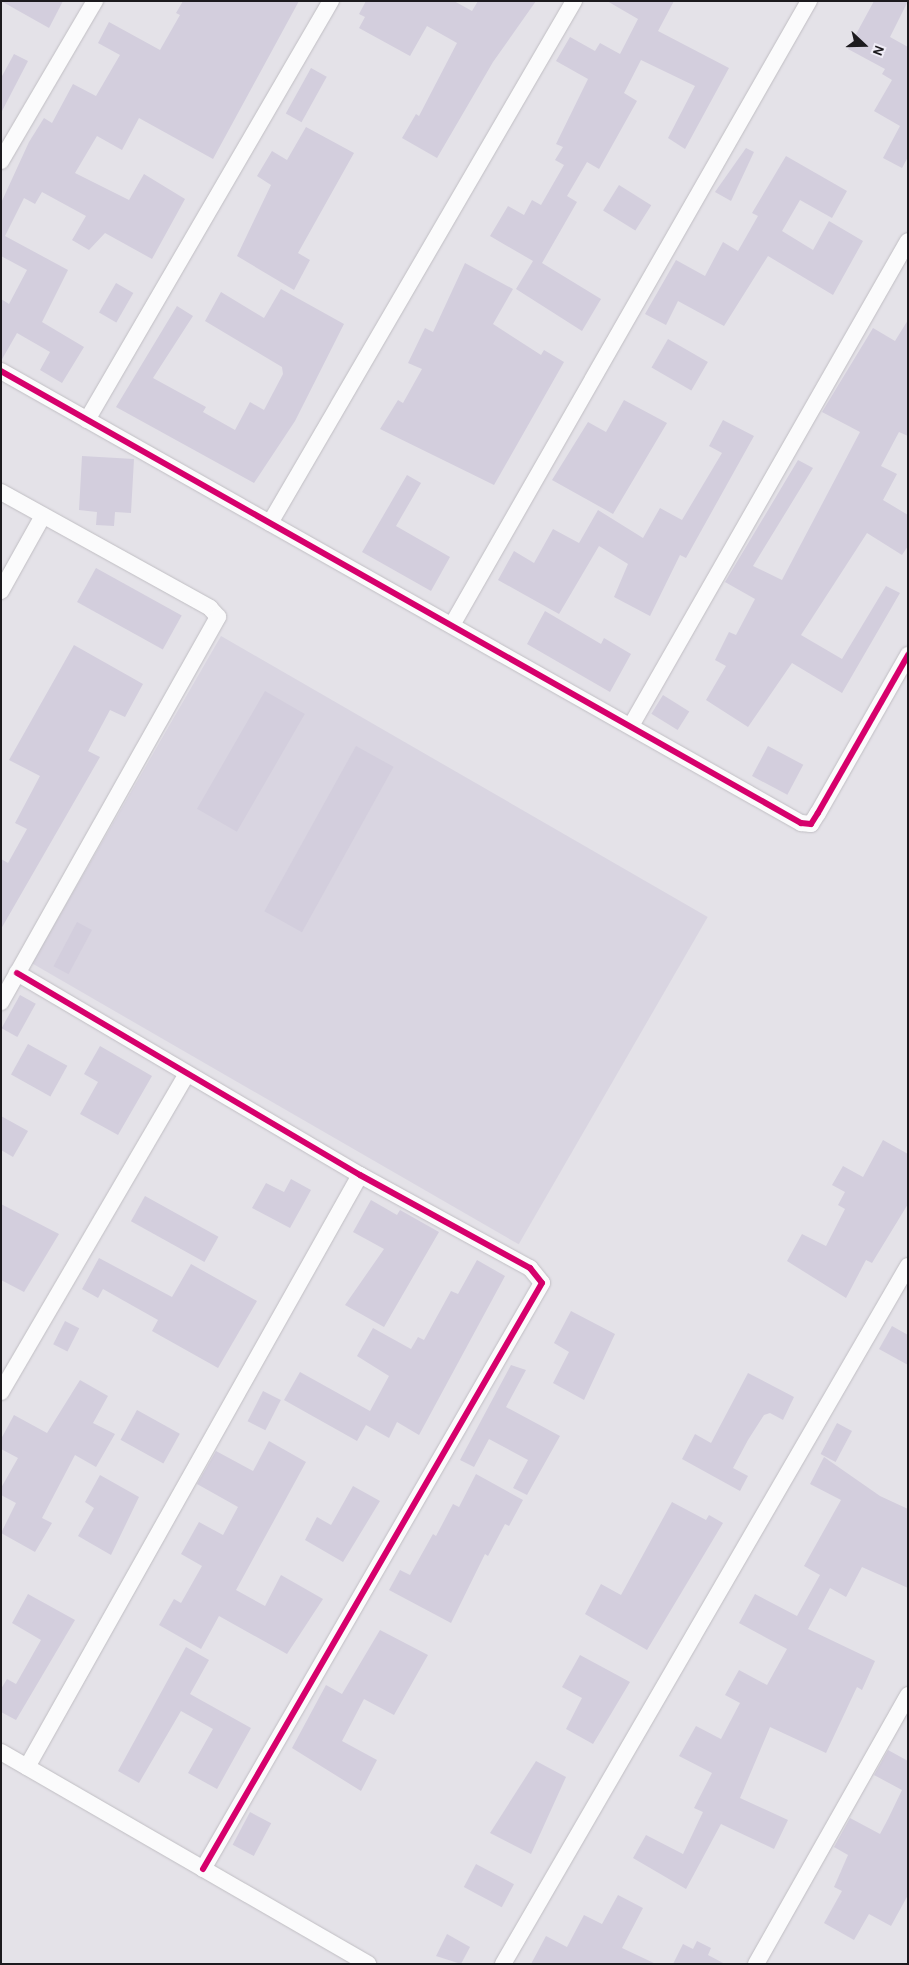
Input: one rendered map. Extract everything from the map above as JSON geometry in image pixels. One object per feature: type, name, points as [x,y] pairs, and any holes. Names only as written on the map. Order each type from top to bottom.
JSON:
[{"type":"street","points":[[1,161],[95,1]]},
{"type":"street","points":[[87,420],[331,1]]},
{"type":"street","points":[[270,522],[574,1]]},
{"type":"street","points":[[452,625],[809,1]]},
{"type":"street","points":[[632,724],[908,242]]},
{"type":"street","points":[[1,371],[632,724],[800,823],[811,824],[908,655]]},
{"type":"street","points":[[1,492],[210,608],[218,617],[1,1002]]},
{"type":"street","points":[[1,591],[43,516]]},
{"type":"street","points":[[17,973],[360,1174],[530,1268],[542,1283],[203,1868]]},
{"type":"street","points":[[1,1392],[187,1074]]},
{"type":"street","points":[[27,1767],[360,1174]]},
{"type":"street","points":[[503,1964],[908,1266]]},
{"type":"street","points":[[756,1964],[908,1695]]},
{"type":"street","points":[[1,1752],[368,1964]]},
{"type":"shaded area","points":[[221,636],[708,917],[519,1244],[32,963]]},
{"type":"building","points":[[1,1],[63,1],[49,28]]},
{"type":"building","points":[[183,1],[299,1],[213,159],[139,118],[122,150],[97,136],[75,173],[129,200],[144,174],[185,199],[152,259],[105,233],[89,250],[72,240],[86,216],[42,192],[35,204],[24,198],[5,236],[68,270],[42,322],[84,347],[62,383],[40,370],[50,352],[17,333],[1,361],[1,299],[9,304],[27,270],[1,256],[1,203],[29,142],[44,118],[52,123],[73,84],[96,96],[120,55],[98,43],[109,22],[160,50],[180,15],[176,13]]},
{"type":"building","points":[[366,1],[454,1],[472,11],[478,1],[536,1],[493,62],[437,158],[402,138],[416,114],[419,116],[457,43],[427,26],[410,56],[359,28],[365,17],[359,14]]},
{"type":"building","points":[[607,1],[674,1],[658,31],[729,68],[685,149],[668,138],[695,86],[641,60],[624,93],[637,101],[599,169],[587,162],[567,196],[577,202],[542,263],[601,299],[582,331],[516,289],[533,261],[490,236],[508,206],[524,215],[532,200],[541,205],[564,165],[555,160],[563,147],[556,144],[588,79],[556,61],[570,37],[595,51],[600,43],[620,54],[638,19]]},
{"type":"building","points":[[874,1],[908,1],[890,37],[908,47],[908,157],[902,168],[883,158],[900,126],[874,111],[892,80],[882,74],[885,69],[848,49]]},
{"type":"building","points":[[14,54],[28,61],[1,113],[1,78]]},
{"type":"building","points":[[311,68],[327,77],[302,122],[286,113]]},
{"type":"building","points":[[306,127],[354,153],[298,253],[310,260],[294,290],[237,256],[271,185],[257,176],[272,151],[287,160]]},
{"type":"building","points":[[746,148],[754,152],[731,201],[715,192]]},
{"type":"building","points":[[786,156],[847,191],[832,218],[800,200],[782,231],[813,250],[829,221],[863,241],[833,295],[768,256],[724,326],[678,301],[666,325],[645,314],[676,260],[705,276],[723,242],[738,251],[758,216],[752,213]]},
{"type":"building","points":[[619,185],[651,205],[635,231],[603,210]]},
{"type":"building","points":[[465,263],[513,289],[493,324],[541,355],[544,350],[564,362],[494,485],[380,429],[398,400],[403,403],[422,369],[408,363],[425,328],[433,332]]},
{"type":"building","points":[[116,283],[133,293],[116,322],[99,312]]},
{"type":"building","points":[[281,289],[344,324],[295,421],[254,483],[116,407],[177,306],[193,316],[153,378],[206,407],[203,412],[235,430],[250,402],[264,410],[283,374],[282,367],[205,321],[221,292],[264,318]]},
{"type":"building","points":[[908,320],[908,436],[899,432],[881,466],[897,474],[883,500],[908,515],[908,546],[902,555],[867,533],[801,635],[842,659],[886,586],[900,593],[842,693],[792,663],[748,727],[706,700],[726,666],[715,660],[729,632],[736,635],[755,599],[725,582],[798,460],[813,468],[753,566],[782,580],[860,432],[822,412],[873,328],[895,341]]},
{"type":"building","points":[[668,339],[708,362],[691,391],[652,368]]},
{"type":"building","points":[[624,400],[667,423],[613,514],[552,480],[588,422],[606,432]]},
{"type":"building","points":[[723,420],[754,436],[686,558],[680,555],[650,616],[614,597],[628,564],[599,546],[559,614],[498,580],[514,551],[534,563],[553,529],[579,543],[598,510],[643,538],[660,508],[682,520],[722,453],[709,446]]},
{"type":"building","points":[[82,456],[134,459],[131,513],[115,512],[114,526],[96,525],[97,512],[79,510]]},
{"type":"building","points":[[407,475],[421,483],[396,526],[450,557],[431,591],[362,552]]},
{"type":"building","points":[[96,568],[182,616],[163,650],[77,602]]},
{"type":"building","points":[[545,611],[601,644],[604,638],[631,654],[610,692],[527,644]]},
{"type":"building","points":[[74,645],[143,684],[125,717],[110,710],[88,751],[100,757],[1,929],[1,859],[8,863],[27,829],[15,823],[40,776],[9,760]]},
{"type":"building","points":[[265,691],[305,714],[237,832],[197,809]]},
{"type":"building","points":[[663,695],[689,711],[678,730],[651,714]]},
{"type":"building","points":[[356,746],[394,767],[302,932],[264,911]]},
{"type":"building","points":[[768,746],[803,765],[787,795],[752,776]]},
{"type":"building","points":[[77,922],[92,930],[69,974],[54,966]]},
{"type":"building","points":[[20,995],[36,1004],[17,1037],[2,1028]]},
{"type":"building","points":[[28,1044],[67,1066],[50,1096],[11,1075]]},
{"type":"building","points":[[100,1046],[152,1076],[118,1135],[80,1114],[98,1082],[84,1074]]},
{"type":"building","points":[[1,1116],[28,1131],[13,1157],[1,1150]]},
{"type":"building","points":[[883,1140],[908,1154],[908,1204],[872,1263],[866,1260],[846,1298],[787,1261],[802,1234],[826,1246],[845,1209],[838,1205],[845,1192],[832,1185],[843,1166],[863,1177]]},
{"type":"building","points":[[291,1179],[311,1190],[290,1228],[252,1208],[266,1183],[284,1192]]},
{"type":"building","points":[[145,1196],[218,1237],[204,1262],[131,1221]]},
{"type":"building","points":[[371,1200],[397,1215],[400,1210],[439,1232],[384,1327],[345,1305],[384,1249],[353,1232]]},
{"type":"building","points":[[1,1204],[59,1234],[24,1292],[1,1280]]},
{"type":"building","points":[[99,1258],[172,1297],[191,1264],[257,1301],[218,1368],[152,1331],[158,1320],[103,1289],[98,1298],[82,1289]]},
{"type":"building","points":[[477,1260],[505,1276],[419,1435],[397,1422],[389,1438],[366,1425],[357,1441],[284,1400],[300,1372],[370,1411],[389,1376],[357,1356],[373,1328],[411,1349],[418,1337],[424,1340],[451,1291],[458,1294]]},
{"type":"building","points":[[571,1311],[615,1334],[584,1400],[553,1383],[569,1352],[554,1343]]},
{"type":"building","points":[[65,1321],[79,1328],[67,1351],[53,1344]]},
{"type":"building","points":[[892,1326],[908,1335],[908,1365],[879,1349]]},
{"type":"building","points":[[511,1365],[526,1370],[506,1407],[560,1436],[527,1495],[513,1488],[528,1460],[489,1439],[474,1467],[460,1460]]},
{"type":"building","points":[[748,1373],[794,1397],[783,1420],[770,1413],[764,1415],[748,1440],[733,1468],[748,1476],[740,1491],[682,1459],[695,1434],[711,1443]]},
{"type":"building","points":[[80,1380],[108,1396],[93,1423],[115,1434],[96,1467],[75,1455],[42,1518],[52,1523],[35,1552],[1,1533],[16,1503],[1,1495],[1,1488],[18,1458],[1,1449],[1,1439],[14,1415],[47,1433]]},
{"type":"building","points":[[263,1391],[281,1400],[265,1430],[248,1421]]},
{"type":"building","points":[[137,1410],[180,1434],[163,1463],[121,1440]]},
{"type":"building","points":[[837,1423],[852,1431],[836,1462],[821,1454]]},
{"type":"building","points":[[269,1441],[306,1462],[236,1590],[265,1606],[281,1575],[323,1599],[287,1654],[219,1616],[201,1649],[159,1625],[174,1599],[181,1603],[202,1566],[181,1554],[199,1522],[223,1535],[238,1507],[197,1484],[216,1451],[253,1471]]},
{"type":"building","points":[[824,1457],[880,1496],[908,1509],[908,1588],[862,1567],[846,1597],[830,1588],[808,1629],[875,1661],[862,1690],[857,1687],[826,1753],[770,1727],[740,1798],[788,1820],[774,1849],[721,1824],[686,1889],[633,1858],[646,1835],[683,1854],[703,1812],[694,1808],[712,1773],[679,1756],[696,1726],[721,1739],[740,1703],[725,1695],[739,1670],[767,1685],[787,1649],[739,1623],[755,1594],[797,1616],[820,1575],[804,1566],[841,1500],[810,1484]]},
{"type":"building","points":[[476,1474],[523,1500],[509,1526],[505,1524],[488,1556],[485,1554],[451,1623],[389,1590],[400,1570],[410,1575],[433,1534],[436,1536],[453,1504],[459,1507]]},
{"type":"building","points":[[100,1475],[139,1497],[111,1555],[78,1536],[94,1508],[85,1502]]},
{"type":"building","points":[[353,1486],[380,1501],[343,1562],[305,1540],[317,1517],[331,1525]]},
{"type":"building","points":[[672,1502],[706,1520],[709,1515],[723,1523],[647,1650],[585,1614],[601,1584],[621,1595]]},
{"type":"building","points":[[28,1594],[75,1620],[16,1720],[1,1712],[1,1689],[7,1679],[16,1684],[41,1640],[12,1623]]},
{"type":"building","points":[[380,1630],[428,1655],[394,1715],[364,1699],[342,1741],[377,1760],[361,1791],[292,1748],[326,1685],[342,1694]]},
{"type":"building","points":[[186,1647],[209,1660],[190,1694],[251,1728],[217,1789],[188,1773],[213,1729],[181,1711],[139,1783],[118,1771]]},
{"type":"building","points":[[580,1655],[630,1682],[593,1744],[566,1729],[582,1698],[562,1687]]},
{"type":"building","points":[[888,1750],[908,1761],[908,1895],[891,1926],[869,1914],[854,1940],[824,1923],[842,1891],[834,1887],[848,1855],[834,1847],[850,1818],[880,1834],[902,1790],[874,1775]]},
{"type":"building","points":[[536,1761],[566,1777],[531,1854],[490,1833]]},
{"type":"building","points":[[250,1812],[271,1823],[254,1856],[233,1845]]},
{"type":"building","points":[[476,1864],[514,1884],[502,1907],[464,1887]]},
{"type":"building","points":[[618,1895],[643,1908],[622,1948],[656,1964],[531,1964],[546,1936],[567,1947],[584,1915],[602,1924]]},
{"type":"building","points":[[447,1934],[470,1947],[461,1964],[436,1956]]},
{"type":"building","points":[[697,1941],[711,1948],[708,1955],[725,1964],[673,1964],[683,1944],[693,1949]]},
{"type":"cycle path","points":[[1,371],[801,823],[811,824],[908,655]]},
{"type":"cycle path","points":[[17,973],[360,1175],[530,1268],[542,1283],[203,1869]]}]
